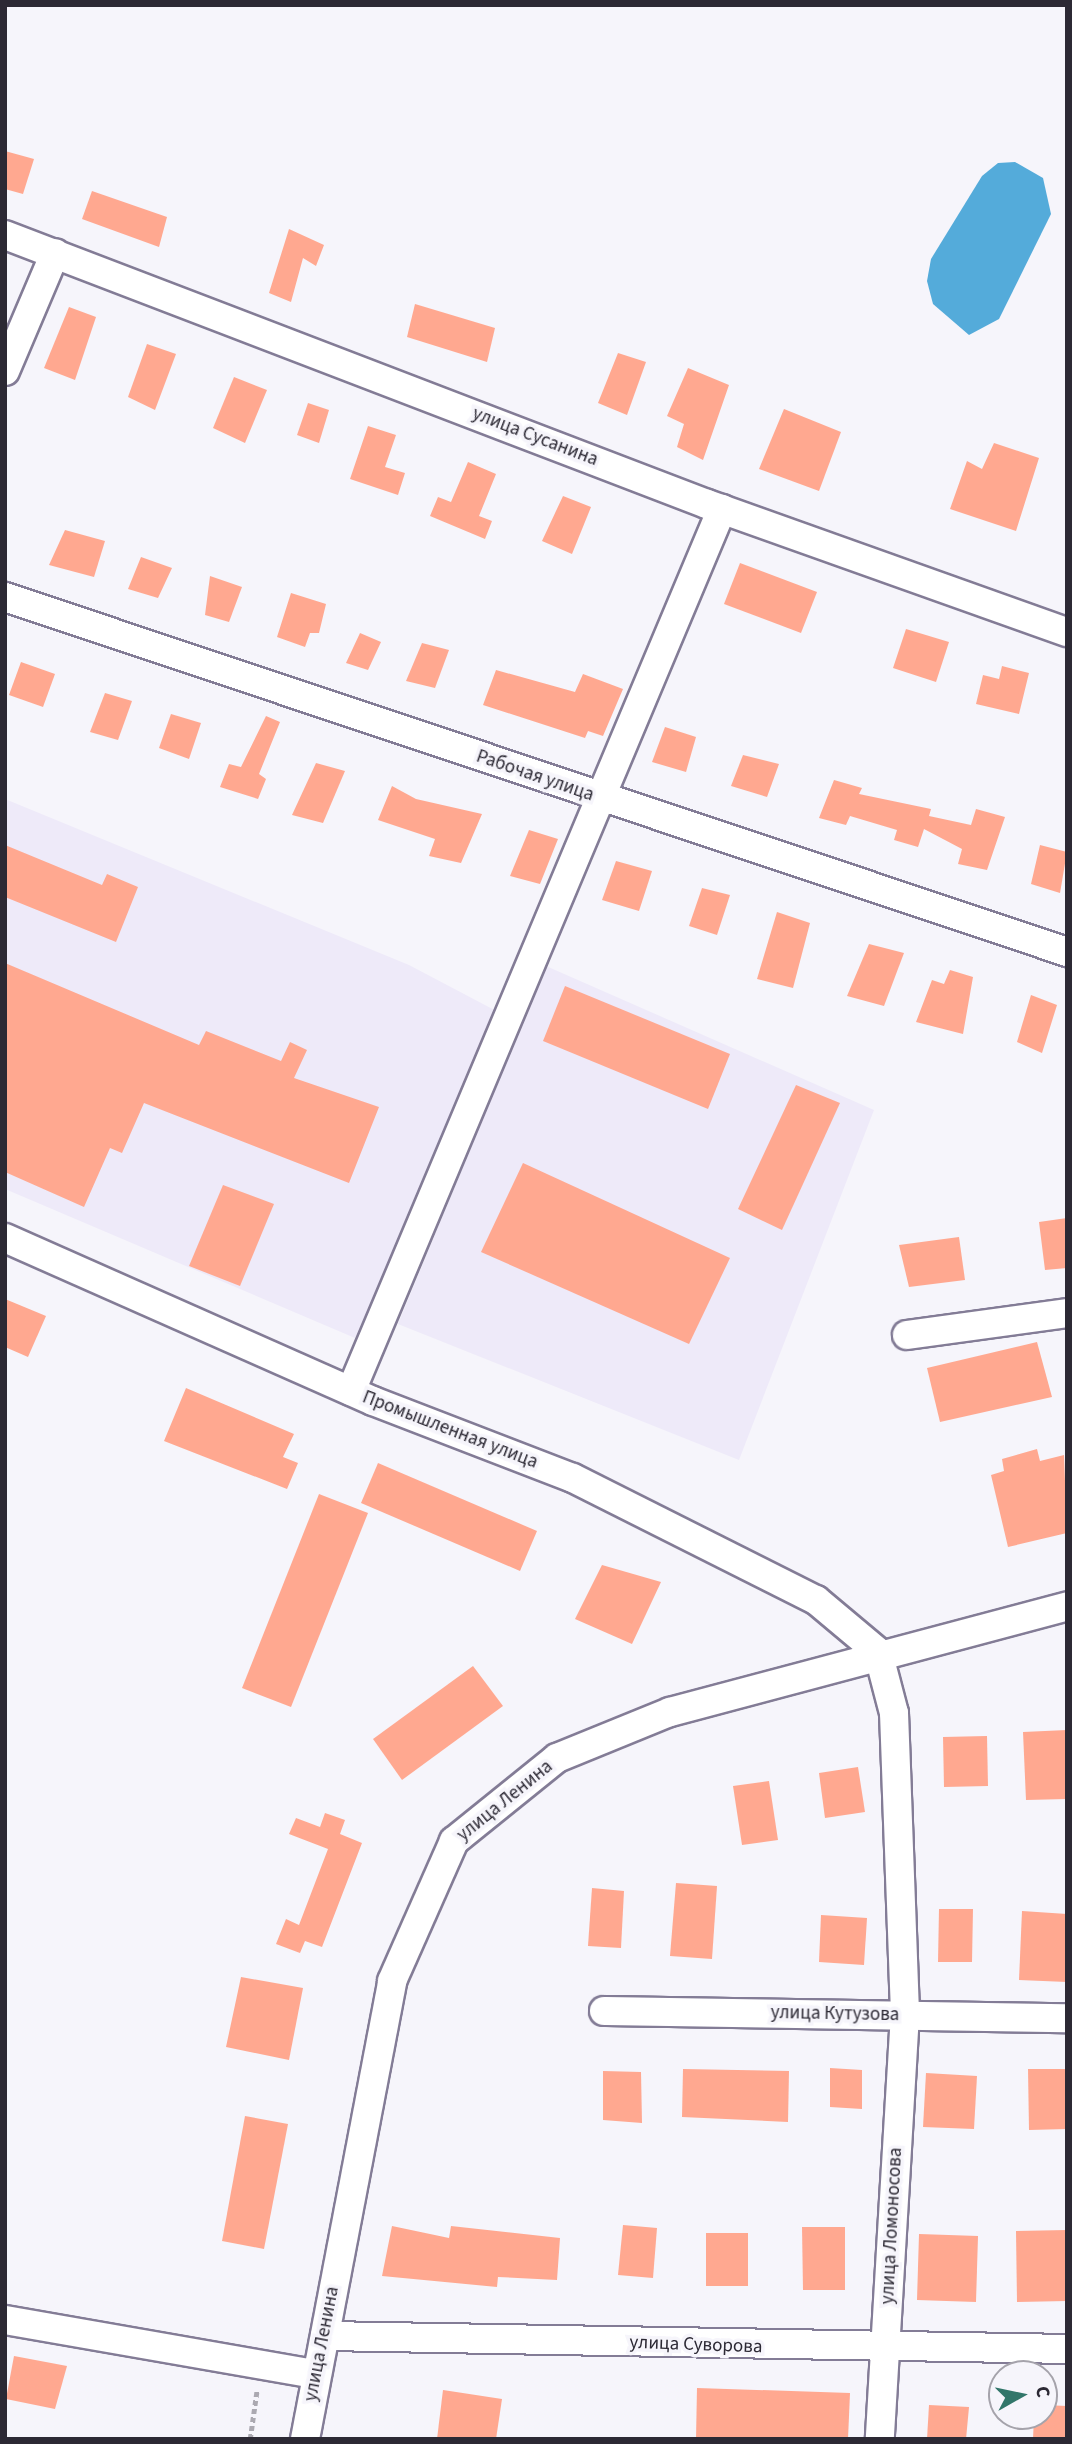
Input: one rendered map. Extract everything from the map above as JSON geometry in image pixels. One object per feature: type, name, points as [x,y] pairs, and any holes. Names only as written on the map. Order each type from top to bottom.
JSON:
[{"type":"street","name":"улица Сусанина","points":[[5,235],[722,509],[1067,632]]},
{"type":"street","points":[[5,371],[55,253]]},
{"type":"street","points":[[351,1391],[605,800],[722,509]]},
{"type":"street","name":"Рабочая улица","points":[[5,597],[605,800],[1067,952]]},
{"type":"street","name":"Промышленная улица","points":[[5,1238],[351,1391],[573,1478],[816,1600],[878,1652]]},
{"type":"street","points":[[907,1335],[1067,1312]]},
{"type":"street","name":"улица Ленина","points":[[305,2439],[392,1981],[454,1841],[557,1758],[670,1712],[878,1652],[1067,1606]]},
{"type":"street","name":"улица Ломоносова","points":[[878,1652],[894,1713],[905,2014],[880,2439]]},
{"type":"street","name":"улица Кутузова","points":[[604,2011],[1067,2018]]},
{"type":"street","points":[[5,2320],[316,2374]]},
{"type":"street","name":"улица Суворова","points":[[324,2336],[884,2351],[1067,2349]]},
{"type":"path","points":[[250,2439],[261,2364]]},
{"type":"shaded area","points":[[5,799],[409,965],[502,1014],[355,1338],[5,1189]]},
{"type":"shaded area","points":[[546,966],[874,1110],[739,1460],[398,1324]]},
{"type":"water","points":[[1015,162],[1043,178],[1051,214],[999,319],[969,335],[933,304],[927,281],[931,259],[982,176],[998,163]]},
{"type":"building","points":[[5,151],[34,159],[23,194],[5,189]]},
{"type":"building","points":[[92,191],[167,217],[159,247],[82,219]]},
{"type":"building","points":[[289,229],[324,245],[316,266],[303,258],[291,302],[269,293]]},
{"type":"building","points":[[415,304],[495,328],[487,362],[407,337]]},
{"type":"building","points":[[69,307],[96,317],[75,380],[44,368]]},
{"type":"building","points":[[147,344],[176,354],[155,410],[128,397]]},
{"type":"building","points":[[618,353],[646,362],[627,415],[598,403]]},
{"type":"building","points":[[688,368],[729,385],[703,460],[677,447],[684,424],[667,416]]},
{"type":"building","points":[[234,377],[267,390],[245,443],[213,428]]},
{"type":"building","points":[[308,403],[329,410],[319,443],[297,435]]},
{"type":"building","points":[[784,409],[841,432],[819,491],[759,469]]},
{"type":"building","points":[[368,426],[396,435],[385,467],[405,473],[398,495],[350,479]]},
{"type":"building","points":[[994,443],[1039,458],[1016,531],[950,509],[967,461],[982,469]]},
{"type":"building","points":[[468,462],[496,474],[479,516],[492,521],[485,539],[430,516],[438,497],[451,502]]},
{"type":"building","points":[[563,496],[591,507],[572,554],[542,541]]},
{"type":"building","points":[[65,530],[105,541],[94,577],[49,565]]},
{"type":"building","points":[[141,557],[172,568],[158,598],[128,589]]},
{"type":"building","points":[[740,563],[817,592],[801,633],[724,604]]},
{"type":"building","points":[[210,576],[242,587],[229,622],[205,615]]},
{"type":"building","points":[[291,593],[326,604],[319,633],[310,633],[305,647],[277,637]]},
{"type":"building","points":[[906,629],[949,642],[936,682],[893,668]]},
{"type":"building","points":[[360,633],[381,642],[368,670],[346,663]]},
{"type":"building","points":[[422,643],[449,650],[435,688],[406,681]]},
{"type":"building","points":[[21,662],[55,674],[43,707],[9,695]]},
{"type":"building","points":[[1002,666],[1029,673],[1019,714],[976,704],[983,675],[999,679]]},
{"type":"building","points":[[496,670],[575,692],[583,674],[623,689],[603,736],[588,731],[585,738],[483,705]]},
{"type":"building","points":[[105,693],[132,701],[118,740],[90,732]]},
{"type":"building","points":[[171,714],[201,723],[189,759],[159,748]]},
{"type":"building","points":[[266,716],[280,722],[259,774],[266,779],[258,799],[220,787],[229,764],[241,767]]},
{"type":"building","points":[[665,727],[696,737],[686,772],[652,762]]},
{"type":"building","points":[[743,755],[779,764],[767,797],[731,786]]},
{"type":"building","points":[[316,763],[345,771],[323,823],[292,815]]},
{"type":"building","points":[[834,780],[862,788],[859,794],[931,809],[929,816],[971,825],[976,809],[1005,817],[987,870],[958,864],[962,849],[924,829],[918,847],[894,840],[897,830],[850,816],[846,825],[819,818]]},
{"type":"building","points":[[392,786],[416,799],[482,814],[461,863],[429,856],[435,839],[378,820]]},
{"type":"building","points":[[529,830],[558,839],[540,884],[510,876]]},
{"type":"building","points":[[5,845],[102,885],[107,874],[138,887],[116,942],[5,897]]},
{"type":"building","points":[[1040,845],[1067,852],[1060,893],[1031,884]]},
{"type":"building","points":[[616,861],[652,871],[639,911],[602,900]]},
{"type":"building","points":[[702,888],[730,895],[717,935],[689,926]]},
{"type":"building","points":[[777,912],[810,923],[793,988],[757,979]]},
{"type":"building","points":[[869,944],[904,953],[884,1006],[847,996]]},
{"type":"building","points":[[5,963],[199,1045],[206,1031],[281,1061],[290,1042],[307,1050],[294,1078],[379,1107],[349,1183],[144,1103],[122,1153],[110,1148],[84,1207],[5,1172]]},
{"type":"building","points":[[950,970],[973,977],[963,1034],[916,1022],[932,980],[944,984]]},
{"type":"building","points":[[565,986],[730,1054],[708,1109],[543,1041]]},
{"type":"building","points":[[1031,995],[1057,1005],[1042,1053],[1017,1042]]},
{"type":"building","points":[[796,1085],[840,1103],[782,1230],[738,1209]]},
{"type":"building","points":[[523,1163],[730,1258],[689,1344],[481,1252]]},
{"type":"building","points":[[223,1185],[274,1204],[240,1286],[189,1266]]},
{"type":"building","points":[[1067,1218],[1067,1268],[1045,1270],[1039,1222]]},
{"type":"building","points":[[959,1237],[965,1280],[909,1287],[899,1245]]},
{"type":"building","points":[[5,1299],[46,1316],[28,1357],[5,1347]]},
{"type":"building","points":[[1037,1342],[1052,1397],[940,1422],[927,1368]]},
{"type":"building","points":[[186,1388],[294,1434],[283,1457],[298,1463],[287,1489],[164,1441]]},
{"type":"building","points":[[1037,1449],[1040,1461],[1064,1455],[1067,1533],[1008,1547],[991,1475],[1004,1471],[1002,1459]]},
{"type":"building","points":[[378,1463],[537,1531],[520,1571],[361,1503]]},
{"type":"building","points":[[319,1494],[368,1513],[291,1707],[242,1688]]},
{"type":"building","points":[[602,1565],[661,1582],[632,1644],[575,1619]]},
{"type":"building","points":[[473,1666],[503,1706],[402,1780],[373,1739]]},
{"type":"building","points":[[1067,1730],[1067,1799],[1026,1800],[1023,1732]]},
{"type":"building","points":[[987,1736],[988,1786],[944,1787],[943,1737]]},
{"type":"building","points":[[858,1767],[865,1812],[825,1818],[819,1773]]},
{"type":"building","points":[[769,1781],[778,1840],[742,1845],[733,1786]]},
{"type":"building","points":[[325,1813],[345,1820],[340,1834],[362,1843],[322,1947],[305,1941],[300,1953],[276,1944],[286,1919],[299,1925],[328,1849],[289,1834],[296,1818],[320,1827]]},
{"type":"building","points":[[676,1883],[717,1886],[712,1959],[670,1956]]},
{"type":"building","points":[[592,1888],[624,1891],[621,1948],[588,1946]]},
{"type":"building","points":[[939,1909],[973,1909],[972,1962],[938,1962]]},
{"type":"building","points":[[1022,1911],[1067,1914],[1067,1982],[1019,1980]]},
{"type":"building","points":[[821,1915],[867,1918],[864,1965],[819,1962]]},
{"type":"building","points":[[241,1977],[303,1988],[289,2060],[226,2047]]},
{"type":"building","points":[[830,2068],[862,2070],[862,2109],[830,2107]]},
{"type":"building","points":[[683,2069],[789,2071],[788,2122],[682,2117]]},
{"type":"building","points":[[1028,2069],[1067,2069],[1067,2129],[1029,2130]]},
{"type":"building","points":[[603,2071],[641,2072],[642,2123],[603,2120]]},
{"type":"building","points":[[926,2073],[977,2076],[974,2129],[923,2127]]},
{"type":"building","points":[[245,2116],[288,2124],[264,2249],[222,2241]]},
{"type":"building","points":[[623,2225],[657,2228],[653,2278],[618,2275]]},
{"type":"building","points":[[392,2226],[449,2238],[451,2226],[560,2238],[557,2280],[498,2277],[497,2287],[382,2276]]},
{"type":"building","points":[[802,2227],[845,2227],[845,2290],[803,2290]]},
{"type":"building","points":[[1067,2230],[1067,2301],[1017,2302],[1016,2231]]},
{"type":"building","points":[[706,2233],[748,2233],[748,2286],[706,2286]]},
{"type":"building","points":[[919,2234],[978,2236],[976,2302],[917,2300]]},
{"type":"building","points":[[14,2356],[67,2366],[55,2409],[6,2399]]},
{"type":"building","points":[[697,2388],[850,2393],[848,2439],[696,2439]]},
{"type":"building","points":[[443,2390],[502,2399],[496,2439],[437,2439]]},
{"type":"building","points":[[929,2405],[969,2407],[966,2439],[927,2439]]},
{"type":"building","points":[[1058,2406],[1067,2406],[1067,2439],[1033,2439],[1033,2430],[1058,2430]]}]
